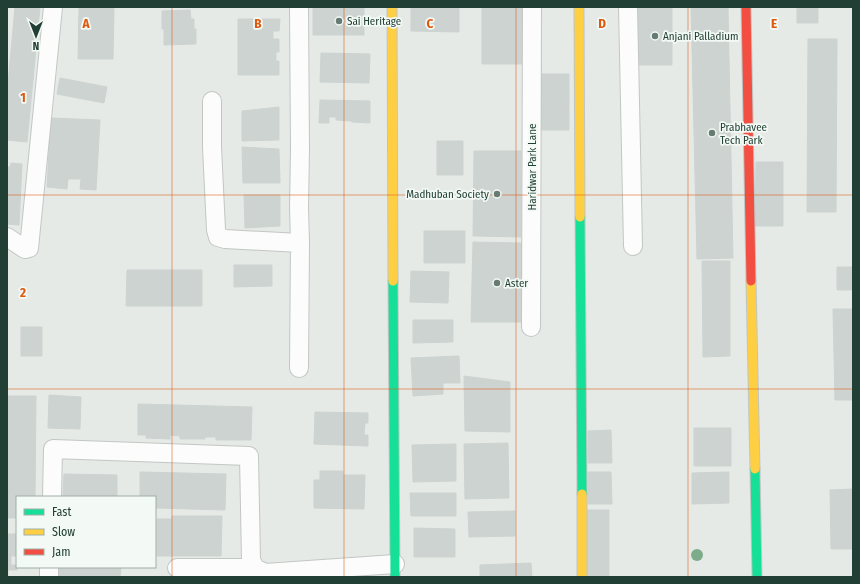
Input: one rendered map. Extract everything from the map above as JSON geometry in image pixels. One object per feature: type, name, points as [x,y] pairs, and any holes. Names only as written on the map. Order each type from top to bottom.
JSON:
[{"type":"street","points":[[7,237],[25,249],[29,248],[53,7]]},
{"type":"street","points":[[299,7],[299,368]]},
{"type":"street","points":[[177,568],[255,568],[265,573],[395,570],[392,7]]},
{"type":"street","name":"Haridwar Park Lane","points":[[531,327],[532,7]]},
{"type":"street","points":[[579,7],[582,577]]},
{"type":"street","points":[[628,7],[633,246]]},
{"type":"street","points":[[746,7],[757,577]]},
{"type":"street","points":[[212,101],[212,147],[216,230],[218,237],[300,243]]},
{"type":"street","points":[[52,496],[54,449],[249,456],[251,560],[255,568]]},
{"type":"building","points":[[15,7],[40,7],[27,142],[7,140],[7,95]]},
{"type":"building","points":[[79,7],[114,7],[113,59],[78,59]]},
{"type":"building","name":"Sai Heritage","points":[[313,7],[364,7],[364,35],[313,35]]},
{"type":"building","points":[[411,7],[459,7],[459,32],[411,31]]},
{"type":"building","points":[[482,7],[523,7],[523,64],[482,64]]},
{"type":"building","name":"Anjani Palladium","points":[[638,7],[672,7],[672,65],[638,65]]},
{"type":"building","name":"Prabhavee Tech Park","points":[[691,7],[728,7],[733,258],[697,259]]},
{"type":"building","points":[[797,7],[818,7],[818,23],[797,23]]},
{"type":"building","points":[[190,10],[191,19],[194,19],[194,29],[196,29],[196,44],[164,45],[162,11]]},
{"type":"building","points":[[238,19],[280,19],[279,31],[273,31],[273,39],[279,39],[279,52],[276,52],[276,61],[279,61],[279,75],[238,75]]},
{"type":"building","points":[[808,39],[837,39],[836,212],[807,212]]},
{"type":"building","points":[[321,53],[370,54],[369,83],[320,82]]},
{"type":"building","points":[[541,74],[569,74],[569,130],[541,130]]},
{"type":"building","points":[[60,78],[107,87],[104,103],[57,94]]},
{"type":"building","points":[[320,100],[370,101],[370,123],[336,120],[336,117],[329,117],[329,123],[319,123]]},
{"type":"building","points":[[279,107],[279,140],[242,141],[242,111]]},
{"type":"building","points":[[51,118],[100,120],[96,190],[80,189],[81,179],[68,179],[67,189],[47,187]]},
{"type":"building","points":[[437,141],[463,141],[463,175],[437,175]]},
{"type":"building","points":[[242,147],[279,149],[280,183],[243,183]]},
{"type":"building","name":"Madhuban Society","points":[[474,151],[521,151],[521,237],[473,236]]},
{"type":"building","points":[[756,162],[783,162],[783,226],[755,226]]},
{"type":"building","points":[[11,163],[22,164],[19,225],[7,224],[7,167],[10,167]]},
{"type":"building","points":[[244,195],[280,195],[280,226],[245,228]]},
{"type":"building","points":[[424,231],[465,231],[465,263],[424,263]]},
{"type":"building","name":"Aster","points":[[473,242],[522,243],[521,322],[471,322]]},
{"type":"building","points":[[702,261],[730,261],[730,356],[703,357]]},
{"type":"building","points":[[234,265],[272,265],[272,286],[234,287]]},
{"type":"building","points":[[837,267],[853,267],[853,290],[837,290]]},
{"type":"building","points":[[127,270],[202,270],[202,306],[126,306]]},
{"type":"building","points":[[411,271],[449,272],[448,303],[410,302]]},
{"type":"building","points":[[833,309],[853,309],[853,400],[835,400]]},
{"type":"building","points":[[413,320],[453,320],[453,342],[413,343]]},
{"type":"building","points":[[21,327],[42,327],[42,356],[21,356]]},
{"type":"building","points":[[459,356],[460,383],[443,383],[443,394],[413,396],[411,358]]},
{"type":"building","points":[[464,376],[510,382],[510,432],[465,431]]},
{"type":"building","points":[[49,395],[81,397],[80,429],[48,428]]},
{"type":"building","points":[[7,396],[36,396],[35,496],[16,496],[16,518],[7,518]]},
{"type":"building","points":[[138,404],[252,407],[251,440],[216,440],[216,437],[205,437],[205,439],[180,439],[180,436],[170,435],[170,439],[146,438],[146,435],[138,435]]},
{"type":"building","points":[[315,412],[368,413],[368,423],[365,423],[364,435],[368,435],[368,446],[314,444]]},
{"type":"building","points":[[694,428],[731,428],[731,466],[694,466]]},
{"type":"building","points":[[611,430],[612,463],[588,463],[588,431]]},
{"type":"building","points":[[508,443],[509,498],[465,499],[464,444]]},
{"type":"building","points":[[456,444],[456,481],[413,482],[412,445]]},
{"type":"building","points":[[320,471],[343,471],[343,475],[365,475],[364,509],[314,508],[314,480],[320,480]]},
{"type":"building","points":[[140,472],[226,474],[225,510],[156,508],[156,496],[140,496]]},
{"type":"building","points":[[588,472],[611,472],[612,504],[588,504]]},
{"type":"building","points":[[729,472],[729,503],[692,504],[692,473]]},
{"type":"building","points":[[64,474],[117,475],[117,496],[63,496]]},
{"type":"building","points":[[853,489],[853,549],[831,549],[830,490]]},
{"type":"building","points":[[410,493],[456,493],[456,516],[411,516]]},
{"type":"building","points":[[587,510],[609,510],[609,577],[587,577]]},
{"type":"building","points":[[515,511],[515,536],[469,537],[468,512]]},
{"type":"building","points":[[172,516],[222,516],[221,556],[157,556],[157,519],[172,519]]},
{"type":"building","points":[[414,528],[455,529],[455,557],[414,557]]},
{"type":"building","points":[[7,534],[16,534],[16,556],[11,556],[11,565],[16,565],[17,570],[8,570],[7,577]]},
{"type":"building","points":[[531,563],[532,577],[480,577],[480,565]]},
{"type":"building","points":[[59,568],[121,568],[120,577],[59,577]]},
{"type":"traffic: fast","points":[[580,217],[582,494]]},
{"type":"traffic: fast","points":[[393,281],[395,577]]},
{"type":"traffic: fast","points":[[755,469],[757,577]]},
{"type":"traffic: slow","points":[[392,7],[393,281]]},
{"type":"traffic: slow","points":[[579,7],[580,217]]},
{"type":"traffic: slow","points":[[751,281],[755,469]]},
{"type":"traffic: slow","points":[[582,494],[582,577]]},
{"type":"traffic: jam","points":[[746,7],[751,281]]},
{"type":"place","name":"Sai Heritage","points":[[339,21]]},
{"type":"place","name":"Anjani Palladium","points":[[655,36]]},
{"type":"place","name":"Prabhavee Tech Park","points":[[712,133]]},
{"type":"place","name":"Madhuban Society","points":[[497,194]]},
{"type":"place","name":"Aster","points":[[497,283]]}]
